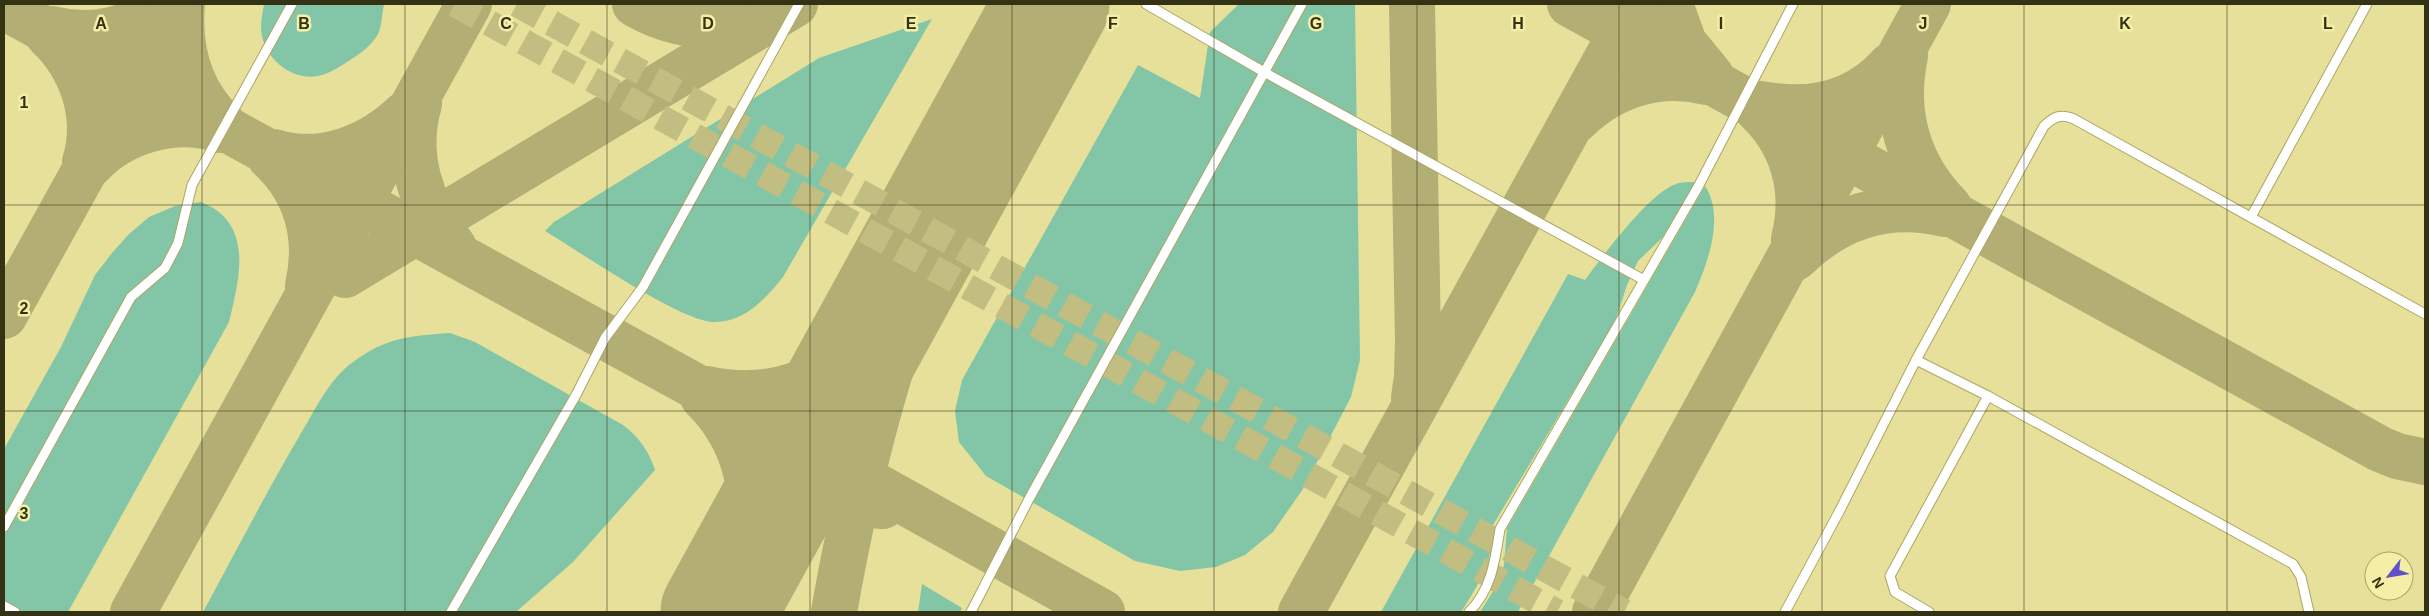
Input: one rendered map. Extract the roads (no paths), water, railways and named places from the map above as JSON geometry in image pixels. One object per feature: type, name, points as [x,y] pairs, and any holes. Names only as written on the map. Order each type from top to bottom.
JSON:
[{"type":"lane","points":[[4,527],[131,298],[165,268],[178,243],[192,185],[292,4]]},
{"type":"lane","points":[[451,612],[576,395],[605,338],[643,287],[799,4]]},
{"type":"lane","points":[[1146,4],[1264,72],[1644,280]]},
{"type":"lane","points":[[971,612],[1029,499],[1302,4]]},
{"type":"lane","points":[[1469,612],[1477,604],[1494,571],[1500,528],[1698,187],[1793,4]]},
{"type":"lane","points":[[2251,217],[2366,4]]},
{"type":"lane","points":[[1785,612],[1839,512],[1916,360],[2044,126],[2054,117],[2064,115],[2074,119],[2425,314]]},
{"type":"lane","points":[[1916,360],[1988,396],[2292,564],[2301,577],[2309,612]]},
{"type":"lane","points":[[1929,612],[1895,592],[1890,576],[1988,396]]},
{"type":"lane","points":[[4,606],[15,612]]},
{"type":"tunnel","points":[[455,4],[1557,612]]},
{"type":"tunnel","points":[[517,4],[1624,612]]}]
